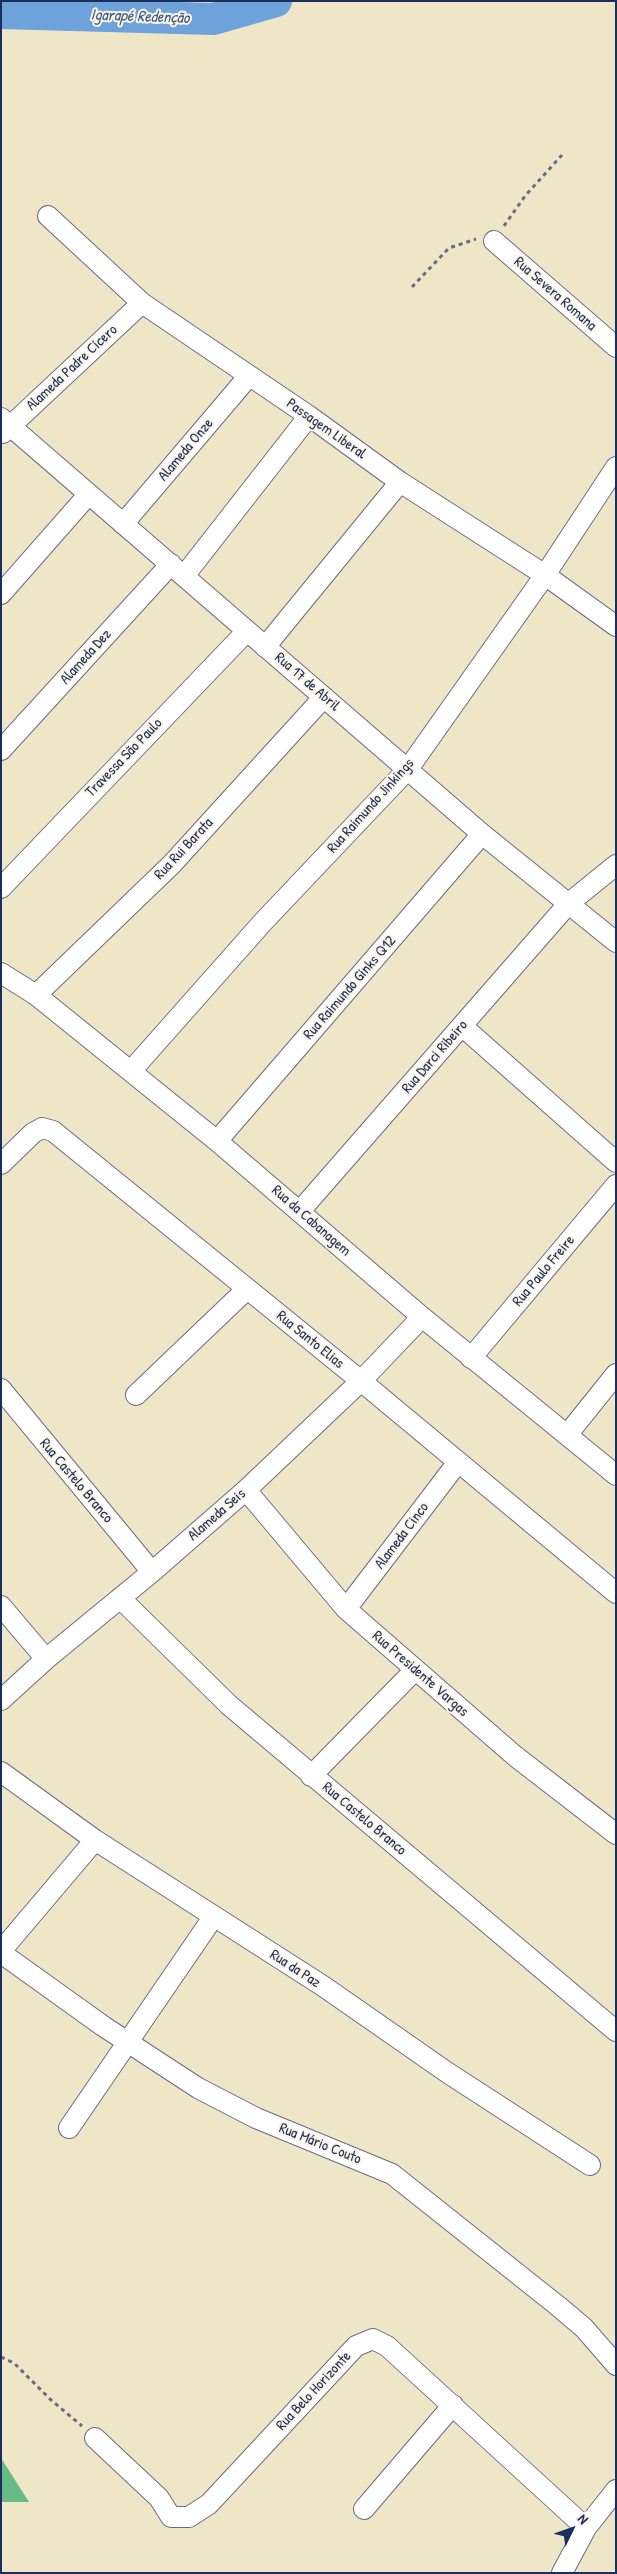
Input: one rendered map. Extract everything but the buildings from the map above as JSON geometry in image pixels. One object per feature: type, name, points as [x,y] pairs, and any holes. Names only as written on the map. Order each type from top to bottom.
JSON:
[{"type":"street","name":"Passagem Liberal","points":[[48,216],[142,303],[309,416],[400,482],[544,575],[616,626]]},
{"type":"street","name":"Rua Severa Romana","points":[[494,241],[614,342]]},
{"type":"street","name":"Alameda Padre Cícero","points":[[4,426],[142,303]]},
{"type":"street","name":"Alameda Onze","points":[[123,524],[248,376]]},
{"type":"street","name":"Alameda Dez","points":[[1,750],[178,570],[309,416]]},
{"type":"street","name":"Rua 17 de Abril","points":[[4,426],[178,570],[482,834],[616,942]]},
{"type":"street","name":"Rua Raimundo Jinkings","points":[[131,1071],[262,922],[408,769],[544,575],[616,467]]},
{"type":"street","points":[[266,646],[400,482]]},
{"type":"street","points":[[1,594],[88,495]]},
{"type":"street","name":"Travessa São Paulo","points":[[1,888],[247,631]]},
{"type":"street","name":"Rua Rui Barata","points":[[36,995],[172,864],[324,697]]},
{"type":"street","name":"Rua Raimundo Ginks Q12","points":[[217,1141],[482,834]]},
{"type":"street","points":[[569,903],[616,865]]},
{"type":"street","name":"Rua Darci Ribeiro","points":[[300,1211],[569,903]]},
{"type":"street","name":"Rua da Cabanagem","points":[[1,973],[36,995],[217,1141],[422,1317],[616,1475]]},
{"type":"street","points":[[462,1026],[616,1162]]},
{"type":"street","name":"Rua Santo Elias","points":[[1,1164],[34,1133],[42,1128],[53,1131],[362,1381],[616,1592]]},
{"type":"street","name":"Rua Paulo Freire","points":[[472,1358],[616,1185]]},
{"type":"street","points":[[136,1395],[247,1289]]},
{"type":"street","name":"Alameda Seis","points":[[1,1700],[46,1658],[152,1572],[246,1490],[362,1381],[422,1317]]},
{"type":"street","points":[[567,1435],[616,1374]]},
{"type":"street","name":"Rua Castelo Branco","points":[[1,1390],[152,1572]]},
{"type":"street","name":"Alameda Cinco","points":[[346,1609],[458,1462]]},
{"type":"street","name":"Rua Presidente Vargas","points":[[246,1490],[346,1609],[515,1756],[616,1834]]},
{"type":"street","name":"Rua Castelo Branco","points":[[120,1598],[229,1705],[616,2031]]},
{"type":"street","points":[[1,1606],[46,1658]]},
{"type":"street","points":[[311,1776],[415,1670]]},
{"type":"street","name":"Rua da Paz","points":[[1,1772],[95,1840],[323,1986],[448,2073],[590,2165]]},
{"type":"street","points":[[1,1952],[95,1840]]},
{"type":"street","points":[[69,2128],[214,1916]]},
{"type":"street","name":"Rua Mário Couto","points":[[1,1952],[127,2041],[198,2088],[256,2118],[392,2174],[584,2328],[616,2365]]},
{"type":"street","name":"Rua Belo Horizonte","points":[[96,2438],[159,2498],[171,2518],[189,2517],[209,2504],[356,2346],[373,2339],[387,2346],[586,2528]]},
{"type":"street","points":[[364,2509],[453,2405]]},
{"type":"street","points":[[562,2573],[586,2528],[612,2503]]},
{"type":"path","points":[[1,2357],[14,2363],[51,2400],[96,2438]]},
{"type":"green space","points":[[1,2458],[29,2502],[1,2502]]},
{"type":"waterway","name":"Igarapé Redenção","points":[[1,13],[213,19],[276,1]]}]
